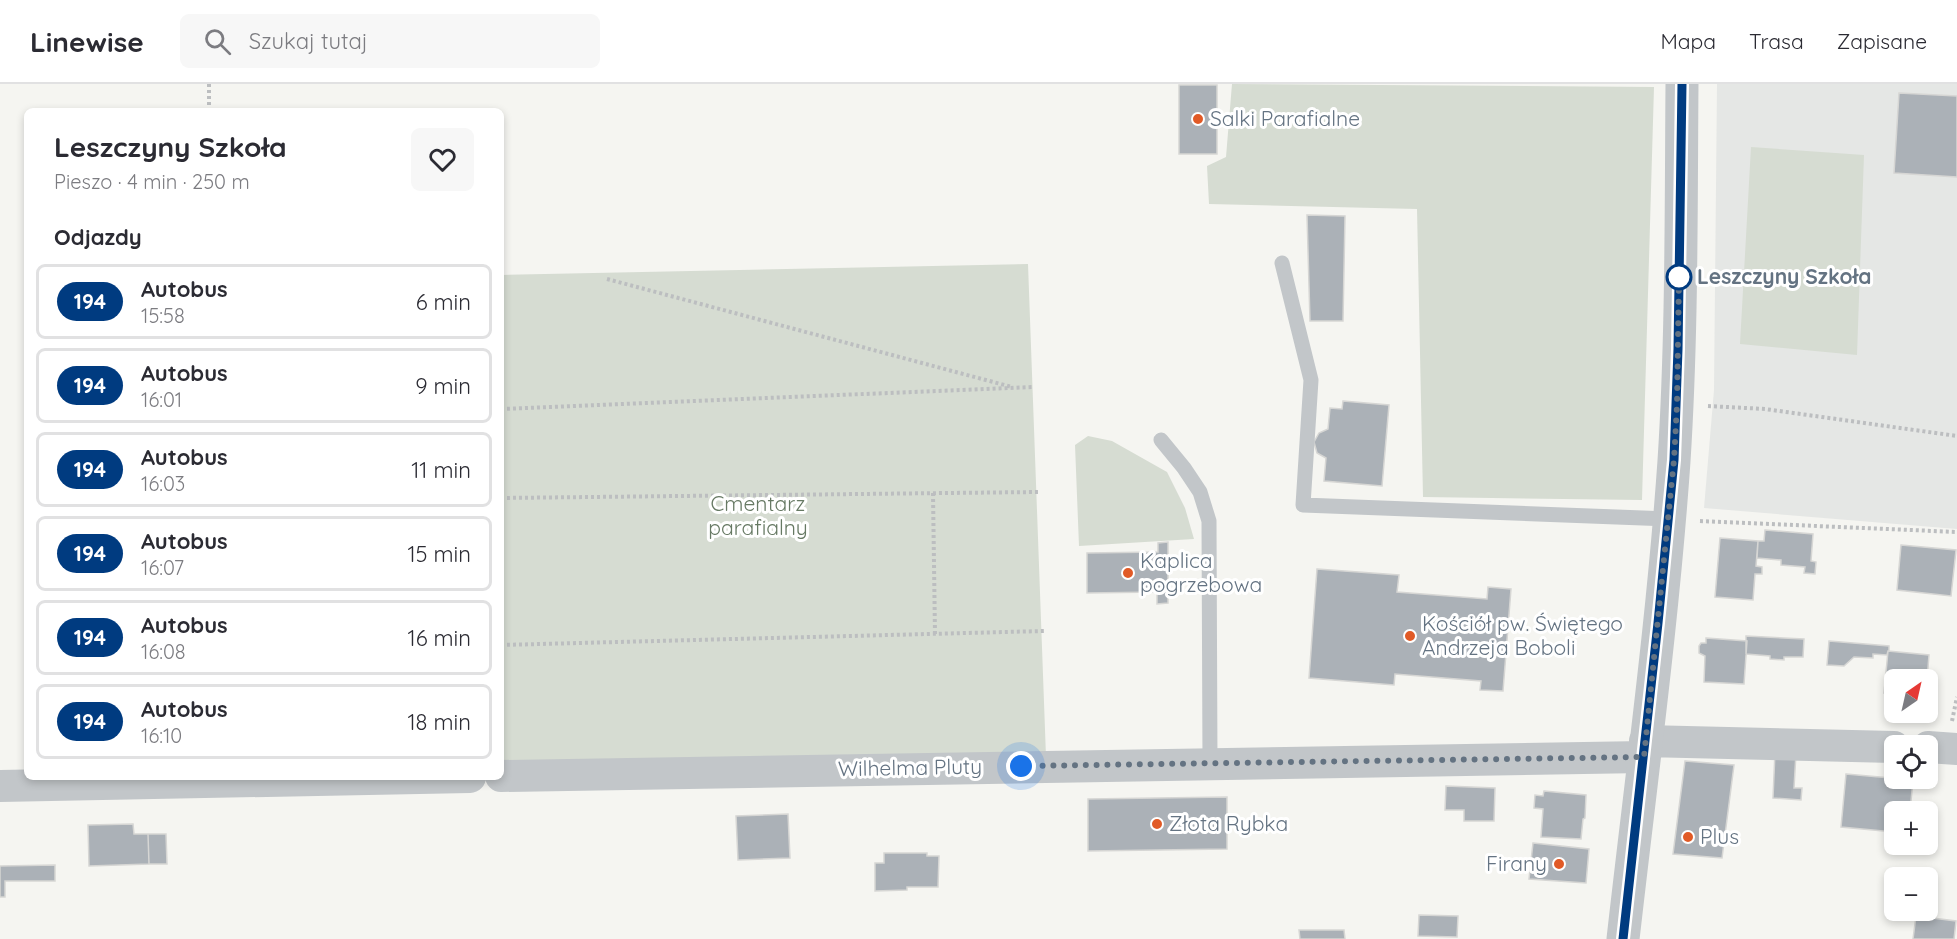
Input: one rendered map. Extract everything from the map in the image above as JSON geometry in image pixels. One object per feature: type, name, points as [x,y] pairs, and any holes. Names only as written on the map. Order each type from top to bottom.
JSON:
[{"type":"street","points":[[1623,939],[1669,519],[1677,405],[1682,84]]},
{"type":"street","name":"Wilhelma Pluty","points":[[504,776],[1210,764],[1645,749],[1884,747]]},
{"type":"street","points":[[1938,748],[1957,749]]},
{"type":"street","points":[[0,786],[313,780]]},
{"type":"lane","points":[[1282,263],[1311,380],[1303,506],[1669,519]]},
{"type":"lane","points":[[1161,440],[1200,492],[1209,521],[1210,764]]},
{"type":"path","points":[[209,84],[209,108]]},
{"type":"path","points":[[607,279],[1016,388]]},
{"type":"path","points":[[504,409],[1033,387]]},
{"type":"path","points":[[1677,405],[1765,408],[1957,436]]},
{"type":"path","points":[[504,498],[1038,492]]},
{"type":"path","points":[[933,493],[935,634]]},
{"type":"path","points":[[1669,519],[1957,532]]},
{"type":"path","points":[[504,645],[1044,631]]},
{"type":"shaded area","points":[[1717,84],[1957,84],[1957,529],[1704,508],[1714,390]]},
{"type":"green space","points":[[1232,84],[1654,87],[1642,500],[1423,497],[1417,209],[1209,204],[1207,166],[1226,157]]},
{"type":"green space","points":[[1751,147],[1864,155],[1857,355],[1740,344]]},
{"type":"green space","name":"Cmentarz parafialny","points":[[1028,264],[1046,757],[504,765],[504,275]]},
{"type":"green space","points":[[1088,436],[1112,441],[1167,472],[1185,508],[1194,539],[1079,546],[1075,445]]},
{"type":"building","name":"Salki Parafialne","points":[[1179,85],[1217,85],[1217,154],[1179,154]]},
{"type":"building","points":[[1899,93],[1957,96],[1957,177],[1894,173]]},
{"type":"building","points":[[1307,215],[1345,216],[1343,321],[1310,321]]},
{"type":"building","points":[[1343,401],[1389,405],[1382,486],[1324,481],[1326,458],[1317,453],[1314,442],[1319,433],[1328,429],[1330,408],[1342,409]]},
{"type":"building","points":[[1765,530],[1813,534],[1811,561],[1816,562],[1815,574],[1804,573],[1805,567],[1781,565],[1781,560],[1757,558],[1758,541],[1764,541]]},
{"type":"building","points":[[1720,538],[1758,541],[1756,566],[1762,567],[1762,574],[1755,574],[1753,600],[1715,597]]},
{"type":"building","name":"Kaplica pogrzebowa","points":[[1168,542],[1168,603],[1157,604],[1157,592],[1087,593],[1087,553],[1158,552],[1158,543]]},
{"type":"building","points":[[1901,545],[1956,550],[1951,596],[1897,590]]},
{"type":"building","name":"Kościół pw. Świętego Andrzeja Boboli","points":[[1317,569],[1399,575],[1397,592],[1487,599],[1488,587],[1511,589],[1503,691],[1480,690],[1481,681],[1395,674],[1394,685],[1309,678]]},
{"type":"building","points":[[1746,636],[1804,639],[1803,657],[1784,657],[1784,660],[1746,654]]},
{"type":"building","points":[[1706,638],[1747,641],[1744,684],[1704,682],[1705,656],[1699,653],[1699,646],[1701,643],[1706,643]]},
{"type":"building","points":[[1829,641],[1889,646],[1889,651],[1887,655],[1873,654],[1873,658],[1854,657],[1844,666],[1827,665]]},
{"type":"building","points":[[1888,651],[1929,655],[1928,669],[1886,669]]},
{"type":"building","points":[[1775,752],[1796,753],[1794,788],[1802,788],[1801,800],[1773,798]]},
{"type":"building","points":[[1685,761],[1734,765],[1722,858],[1673,854]]},
{"type":"building","points":[[1846,774],[1884,777],[1884,789],[1912,789],[1911,801],[1884,801],[1884,831],[1841,827]]},
{"type":"building","points":[[1446,786],[1495,788],[1494,821],[1464,821],[1464,810],[1445,810]]},
{"type":"building","points":[[1544,791],[1586,795],[1581,839],[1541,837],[1543,809],[1534,808],[1535,795],[1543,796]]},
{"type":"building","name":"Złota Rybka","points":[[1227,797],[1227,849],[1088,851],[1088,799]]},
{"type":"building","points":[[788,814],[790,858],[738,860],[736,816]]},
{"type":"building","points":[[133,824],[134,834],[148,834],[149,864],[89,866],[88,825]]},
{"type":"building","points":[[148,834],[166,834],[167,864],[149,864]]},
{"type":"building","name":"Firany","points":[[1533,843],[1589,849],[1586,883],[1529,879]]},
{"type":"building","points":[[884,853],[927,853],[927,856],[939,856],[938,887],[907,887],[907,890],[875,891],[875,863],[884,863]]},
{"type":"building","points":[[55,865],[55,881],[5,881],[5,897],[0,897],[0,866]]},
{"type":"building","points":[[1419,915],[1458,916],[1457,937],[1418,936]]},
{"type":"building","points":[[1938,919],[1956,921],[1954,939],[1913,939],[1915,921],[1938,921]]},
{"type":"building","points":[[1299,930],[1344,930],[1345,939],[1300,939]]},
{"type":"bus line","name":"194","points":[[1623,939],[1674,460],[1677,405],[1682,84]]},
{"type":"place","name":"Salki Parafialne","points":[[1198,119]]},
{"type":"place","name":"Leszczyny Szkoła","points":[[1679,277]]},
{"type":"place","name":"Kaplica pogrzebowa","points":[[1128,573]]},
{"type":"place","name":"Kościół pw. Świętego Andrzeja Boboli","points":[[1410,636]]},
{"type":"place","name":"Złota Rybka","points":[[1157,824]]},
{"type":"place","name":"Plus","points":[[1688,837]]},
{"type":"place","name":"Firany","points":[[1559,864]]},
{"type":"route","points":[[1021,766],[1644,757],[1674,460],[1679,277]]}]
